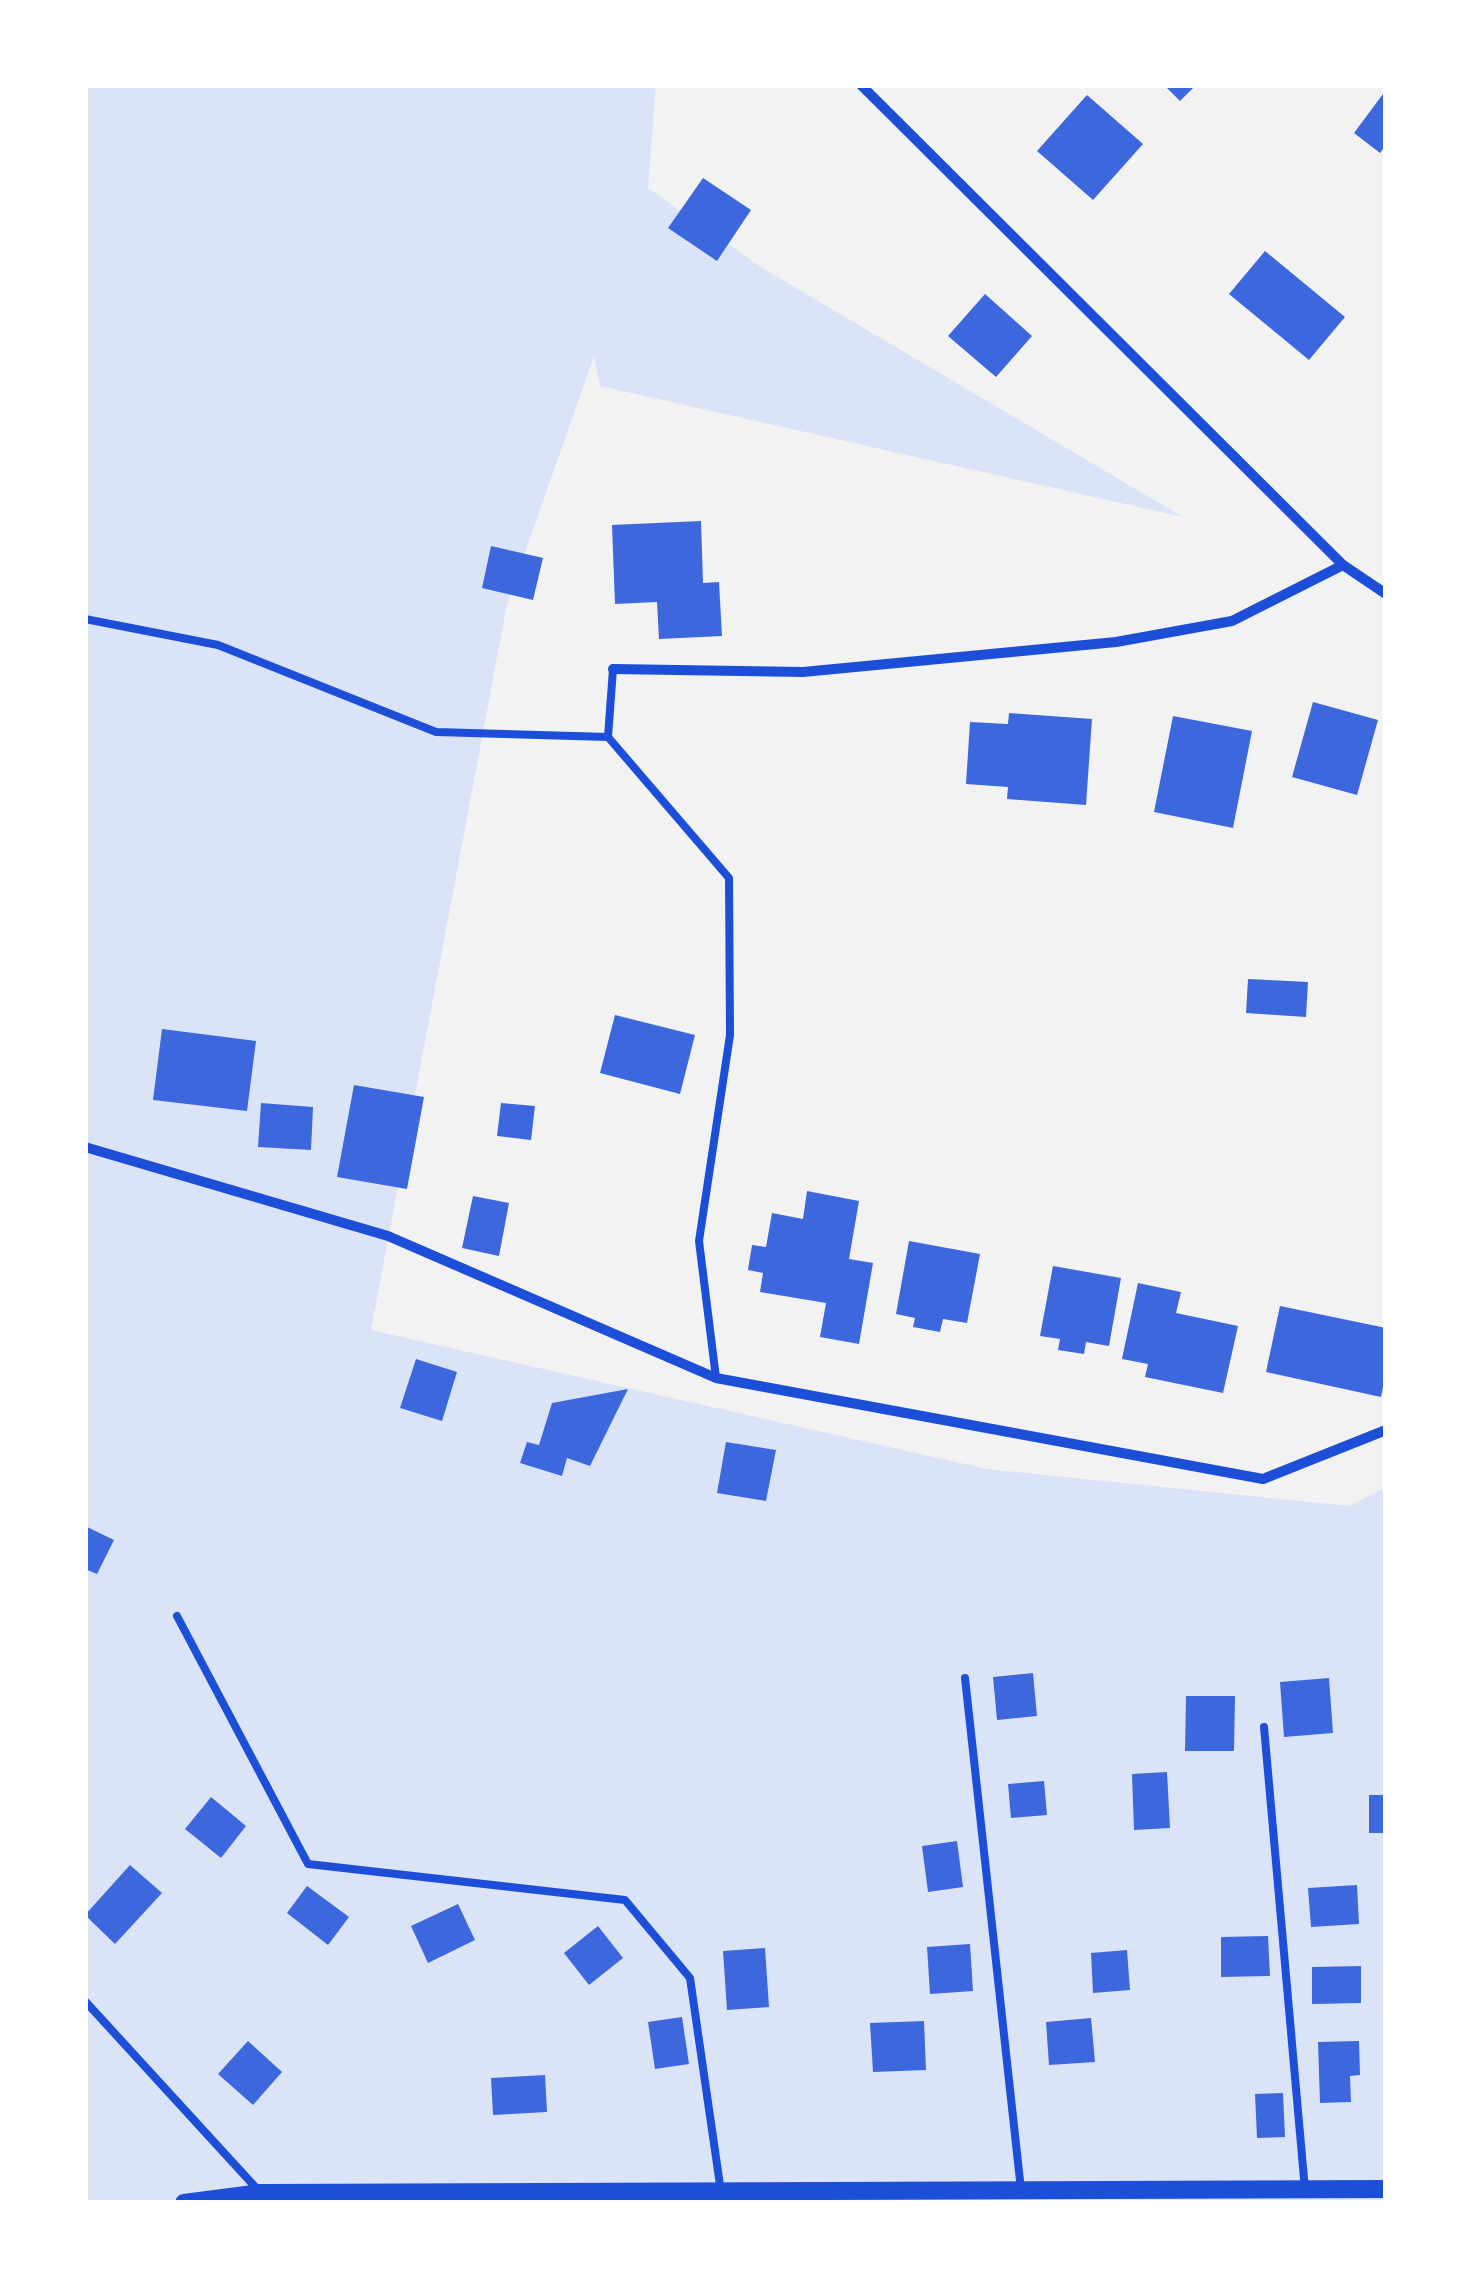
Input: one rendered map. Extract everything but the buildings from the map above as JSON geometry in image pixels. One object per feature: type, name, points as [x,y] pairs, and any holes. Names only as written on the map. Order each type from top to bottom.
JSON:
[{"type":"street","points":[[861,85],[1344,565],[1386,594]]},
{"type":"street","points":[[614,669],[803,672],[1116,642],[1232,620],[1344,565]]},
{"type":"street","points":[[85,1146],[388,1236],[716,1378],[1263,1479],[1386,1430]]},
{"type":"street","points":[[184,2203],[261,2193],[1022,2190],[1144,2196],[1386,2189]]},
{"type":"lane","points":[[85,619],[218,644],[436,732],[608,737]]},
{"type":"lane","points":[[614,669],[608,737],[729,878],[730,1035],[699,1241],[716,1378]]},
{"type":"lane","points":[[177,1616],[308,1864],[625,1900],[690,1978],[721,2192]]},
{"type":"lane","points":[[965,1678],[1022,2190]]},
{"type":"lane","points":[[1264,1728],[1305,2190]]},
{"type":"lane","points":[[85,2002],[261,2193]]},
{"type":"shaded area","points":[[85,85],[656,85],[648,188],[764,269],[1183,517],[600,386],[594,356],[507,604],[371,1330],[987,1469],[1349,1506],[1386,1487],[1386,2203],[85,2203]]}]
